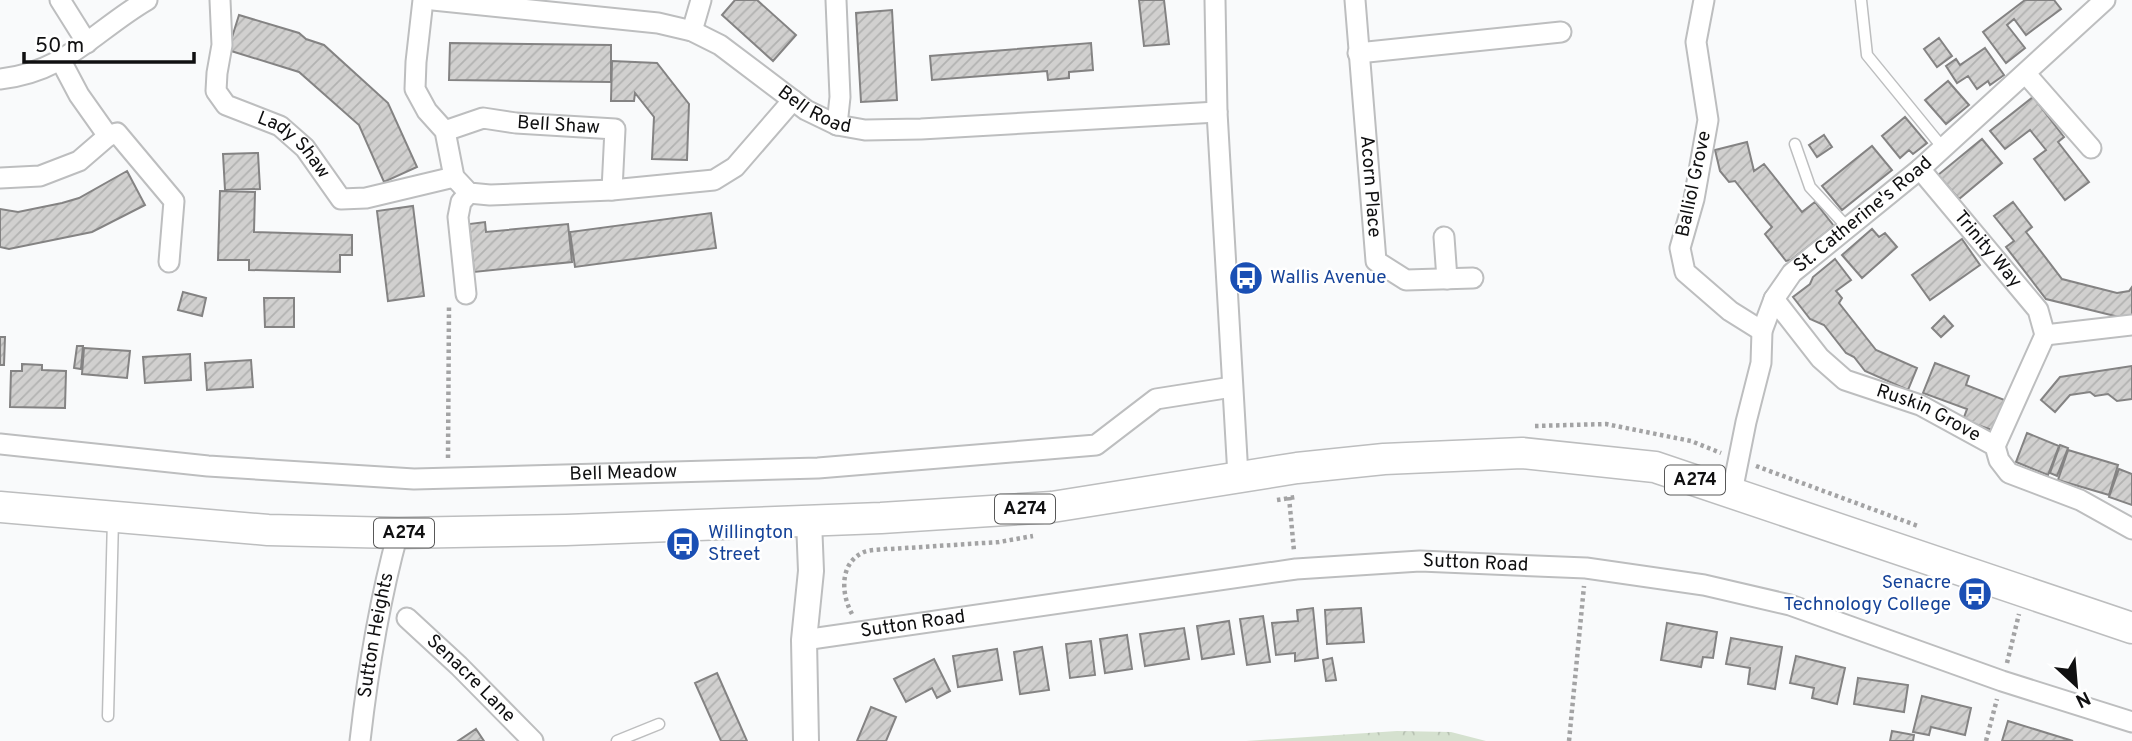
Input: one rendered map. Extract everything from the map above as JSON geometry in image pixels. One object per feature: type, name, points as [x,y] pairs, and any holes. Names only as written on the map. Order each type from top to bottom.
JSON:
[{"type":"main road","name":"A274","points":[[0,507],[268,530],[398,533],[809,521],[1052,507],[1297,468],[1384,459],[1522,453],[1655,467],[2132,628]]},
{"type":"street","points":[[60,0],[87,43]]},
{"type":"street","points":[[0,79],[32,74],[61,61],[130,10],[148,0]]},
{"type":"street","name":"Lady Shaw","points":[[220,0],[222,45],[216,92],[226,105],[279,127],[305,148],[341,199],[366,198],[454,177]]},
{"type":"street","points":[[423,0],[415,89],[427,111],[444,131],[454,177],[468,193],[490,195],[612,190],[715,180],[735,167],[793,100]]},
{"type":"street","name":"Bell Road","points":[[433,0],[658,23],[692,31],[720,45],[806,110],[837,125],[865,130],[1217,112]]},
{"type":"street","points":[[692,31],[701,0]]},
{"type":"street","points":[[836,0],[840,97],[837,125]]},
{"type":"street","points":[[1215,0],[1217,112],[1238,476]]},
{"type":"street","name":"Acorn Place","points":[[1355,0],[1376,261],[1406,280],[1473,278]]},
{"type":"street","name":"Balliol Grove","points":[[1704,0],[1696,42],[1708,120],[1694,199],[1680,248],[1685,272],[1730,311],[1762,331]]},
{"type":"street","name":"St. Catherine's Road","points":[[1732,492],[1761,363],[1762,331],[1774,299],[1792,273],[1920,169],[2026,74],[2097,2]]},
{"type":"street","points":[[1358,53],[1561,32]]},
{"type":"street","points":[[61,61],[79,95],[108,136]]},
{"type":"street","points":[[2026,74],[2091,148]]},
{"type":"street","name":"Bell Shaw","points":[[444,131],[483,118],[615,130],[612,190]]},
{"type":"street","points":[[0,178],[40,176],[79,161],[108,136],[117,133],[174,201],[169,262]]},
{"type":"street","name":"Trinity Way","points":[[1920,169],[2038,310],[2045,335]]},
{"type":"street","points":[[466,294],[458,217],[461,202],[468,193]]},
{"type":"street","points":[[1444,237],[1447,279]]},
{"type":"street","name":"Ruskin Grove","points":[[1774,299],[1820,358],[1845,380],[1920,405],[1995,446],[1999,460],[2009,473],[2080,500],[2132,529]]},
{"type":"street","points":[[1995,446],[2045,335],[2132,325]]},
{"type":"street","name":"Bell Meadow","points":[[0,444],[208,466],[414,479],[818,468],[1096,445],[1156,399],[1232,387]]},
{"type":"street","points":[[806,741],[804,640],[811,571],[809,521]]},
{"type":"street","name":"Sutton Heights","points":[[360,741],[368,670],[382,590],[398,533]]},
{"type":"street","name":"Sutton Road","points":[[804,640],[1296,569],[1420,561],[1586,568],[1704,585],[1790,604],[2002,681],[2132,722]]},
{"type":"street","name":"Senacre Lane","points":[[407,618],[533,741]]},
{"type":"lane","points":[[1861,0],[1867,55],[1943,148]]},
{"type":"lane","points":[[1795,144],[1810,187],[1847,227]]},
{"type":"lane","points":[[107,716],[113,518]]},
{"type":"lane","points":[[617,741],[659,724]]},
{"type":"path","points":[[448,478],[449,299],[466,294]]},
{"type":"path","points":[[1296,569],[1288,498],[1297,468]]},
{"type":"path","points":[[862,632],[847,605],[843,579],[854,559],[867,551],[891,549],[881,518]]},
{"type":"path","points":[[1569,741],[1586,568]]},
{"type":"green space","points":[[1397,731],[1451,732],[1486,741],[1246,741]]},
{"type":"building","points":[[735,0],[757,0],[796,35],[773,61],[722,15]]},
{"type":"building","points":[[1139,0],[1164,0],[1169,44],[1144,46]]},
{"type":"building","points":[[2025,0],[2054,0],[2061,9],[2026,35],[2014,19],[2007,25],[2025,48],[2006,63],[1983,32]]},
{"type":"building","points":[[892,10],[897,100],[861,102],[856,13]]},
{"type":"building","points":[[239,15],[299,33],[306,39],[324,45],[388,103],[417,167],[384,182],[359,125],[299,72],[228,50]]},
{"type":"building","points":[[1939,38],[1952,56],[1937,67],[1924,49]]},
{"type":"building","points":[[450,43],[611,45],[611,82],[449,80]]},
{"type":"building","points":[[1091,43],[1093,70],[1069,72],[1069,78],[1048,80],[1047,71],[932,80],[930,56]]},
{"type":"building","points":[[1985,48],[2004,75],[1990,85],[1988,81],[1977,89],[1968,76],[1957,83],[1946,66],[1956,59],[1960,65]]},
{"type":"building","points":[[612,61],[657,63],[689,104],[687,160],[652,159],[654,117],[635,93],[634,101],[611,101]]},
{"type":"building","points":[[1948,81],[1969,105],[1946,124],[1925,100]]},
{"type":"building","points":[[2033,97],[2064,137],[2058,142],[2089,182],[2065,200],[2034,159],[2046,150],[2030,130],[2005,149],[1990,131]]},
{"type":"building","points":[[1905,117],[1927,143],[1913,154],[1909,150],[1900,158],[1882,136]]},
{"type":"building","points":[[1824,135],[1832,147],[1817,157],[1809,145]]},
{"type":"building","points":[[1982,139],[2002,163],[1959,199],[1938,175]]},
{"type":"building","points":[[1747,142],[1754,171],[1764,164],[1802,212],[1815,202],[1834,226],[1791,260],[1786,261],[1765,234],[1772,227],[1735,181],[1729,182],[1720,171],[1715,150]]},
{"type":"building","points":[[1872,146],[1892,170],[1842,210],[1822,186]]},
{"type":"building","points":[[258,153],[260,189],[225,190],[223,154]]},
{"type":"building","points":[[127,171],[145,205],[92,232],[9,249],[0,247],[0,209],[18,212],[79,198]]},
{"type":"building","points":[[220,191],[255,192],[254,232],[352,235],[352,255],[340,255],[340,272],[249,270],[249,260],[218,260]]},
{"type":"building","points":[[2013,202],[2032,227],[2026,232],[2062,279],[2117,293],[2129,291],[2132,287],[2132,317],[2123,318],[2046,299],[2006,247],[2014,241],[1994,216]]},
{"type":"building","points":[[413,206],[424,296],[388,301],[377,211]]},
{"type":"building","points":[[711,213],[716,248],[575,267],[570,232]]},
{"type":"building","points":[[485,222],[486,232],[568,224],[572,262],[474,272],[469,224]]},
{"type":"building","points":[[1872,229],[1879,237],[1885,233],[1897,247],[1862,278],[1842,255]]},
{"type":"building","points":[[1962,239],[1980,265],[1930,300],[1912,275]]},
{"type":"building","points":[[1835,259],[1851,280],[1836,291],[1842,298],[1839,303],[1876,350],[1917,368],[1908,390],[1865,371],[1854,357],[1846,353],[1824,325],[1810,319],[1793,297]]},
{"type":"building","points":[[183,292],[206,298],[202,316],[178,310]]},
{"type":"building","points":[[264,298],[294,298],[294,327],[265,327]]},
{"type":"building","points":[[1944,316],[1953,326],[1941,337],[1932,328]]},
{"type":"building","points":[[0,337],[5,337],[4,365],[0,365]]},
{"type":"building","points":[[77,346],[83,346],[81,369],[74,368]]},
{"type":"building","points":[[84,348],[130,351],[127,378],[82,374]]},
{"type":"building","points":[[190,354],[191,380],[145,383],[143,357]]},
{"type":"building","points":[[251,360],[253,387],[207,390],[205,363]]},
{"type":"building","points":[[1935,363],[1969,376],[1966,385],[2007,401],[1995,431],[1963,420],[1967,409],[1923,393]]},
{"type":"building","points":[[22,364],[42,365],[42,370],[66,371],[65,408],[10,407],[11,371],[22,371]]},
{"type":"building","points":[[2132,366],[2132,399],[2117,401],[2108,394],[2095,396],[2090,392],[2070,395],[2055,412],[2041,400],[2060,377]]},
{"type":"building","points":[[2027,433],[2059,446],[2048,475],[2016,462]]},
{"type":"building","points":[[2060,445],[2068,448],[2057,476],[2050,473]]},
{"type":"building","points":[[2068,450],[2118,465],[2109,495],[2058,480]]},
{"type":"building","points":[[2119,469],[2132,474],[2132,505],[2109,497]]},
{"type":"building","points":[[1313,608],[1318,658],[1295,661],[1295,653],[1276,655],[1272,623],[1298,621],[1297,610]]},
{"type":"building","points":[[1361,608],[1364,642],[1327,644],[1325,610]]},
{"type":"building","points":[[1263,616],[1270,662],[1247,665],[1240,619]]},
{"type":"building","points":[[1229,621],[1234,654],[1202,659],[1197,626]]},
{"type":"building","points":[[1667,623],[1717,632],[1713,658],[1703,657],[1701,667],[1661,660]]},
{"type":"building","points":[[1184,628],[1189,659],[1145,666],[1140,634]]},
{"type":"building","points":[[1127,635],[1132,669],[1105,673],[1100,639]]},
{"type":"building","points":[[1731,638],[1782,647],[1775,689],[1748,684],[1750,668],[1726,664]]},
{"type":"building","points":[[1091,641],[1095,675],[1070,678],[1066,644]]},
{"type":"building","points":[[1042,647],[1049,690],[1020,694],[1014,652]]},
{"type":"building","points":[[997,649],[1002,680],[958,687],[953,656]]},
{"type":"building","points":[[1796,656],[1845,668],[1837,704],[1812,698],[1814,688],[1790,683]]},
{"type":"building","points":[[1332,658],[1336,680],[1326,681],[1323,660]]},
{"type":"building","points":[[934,659],[950,691],[937,698],[932,688],[906,702],[894,679]]},
{"type":"building","points":[[717,673],[747,741],[721,741],[695,683]]},
{"type":"building","points":[[1858,678],[1908,685],[1904,712],[1854,704]]},
{"type":"building","points":[[1922,696],[1971,708],[1965,735],[1931,727],[1929,735],[1913,732]]},
{"type":"building","points":[[871,707],[896,717],[886,741],[857,741]]},
{"type":"building","points":[[2008,721],[2073,741],[2002,741]]},
{"type":"building","points":[[476,729],[484,741],[458,741]]},
{"type":"building","points":[[1892,731],[1914,735],[1913,741],[1890,741]]},
{"type":"place","name":"Wallis Avenue","points":[[1246,278]]},
{"type":"place","name":"Willington Street","points":[[683,544]]},
{"type":"place","name":"Senacre Technology College","points":[[1975,594]]}]
